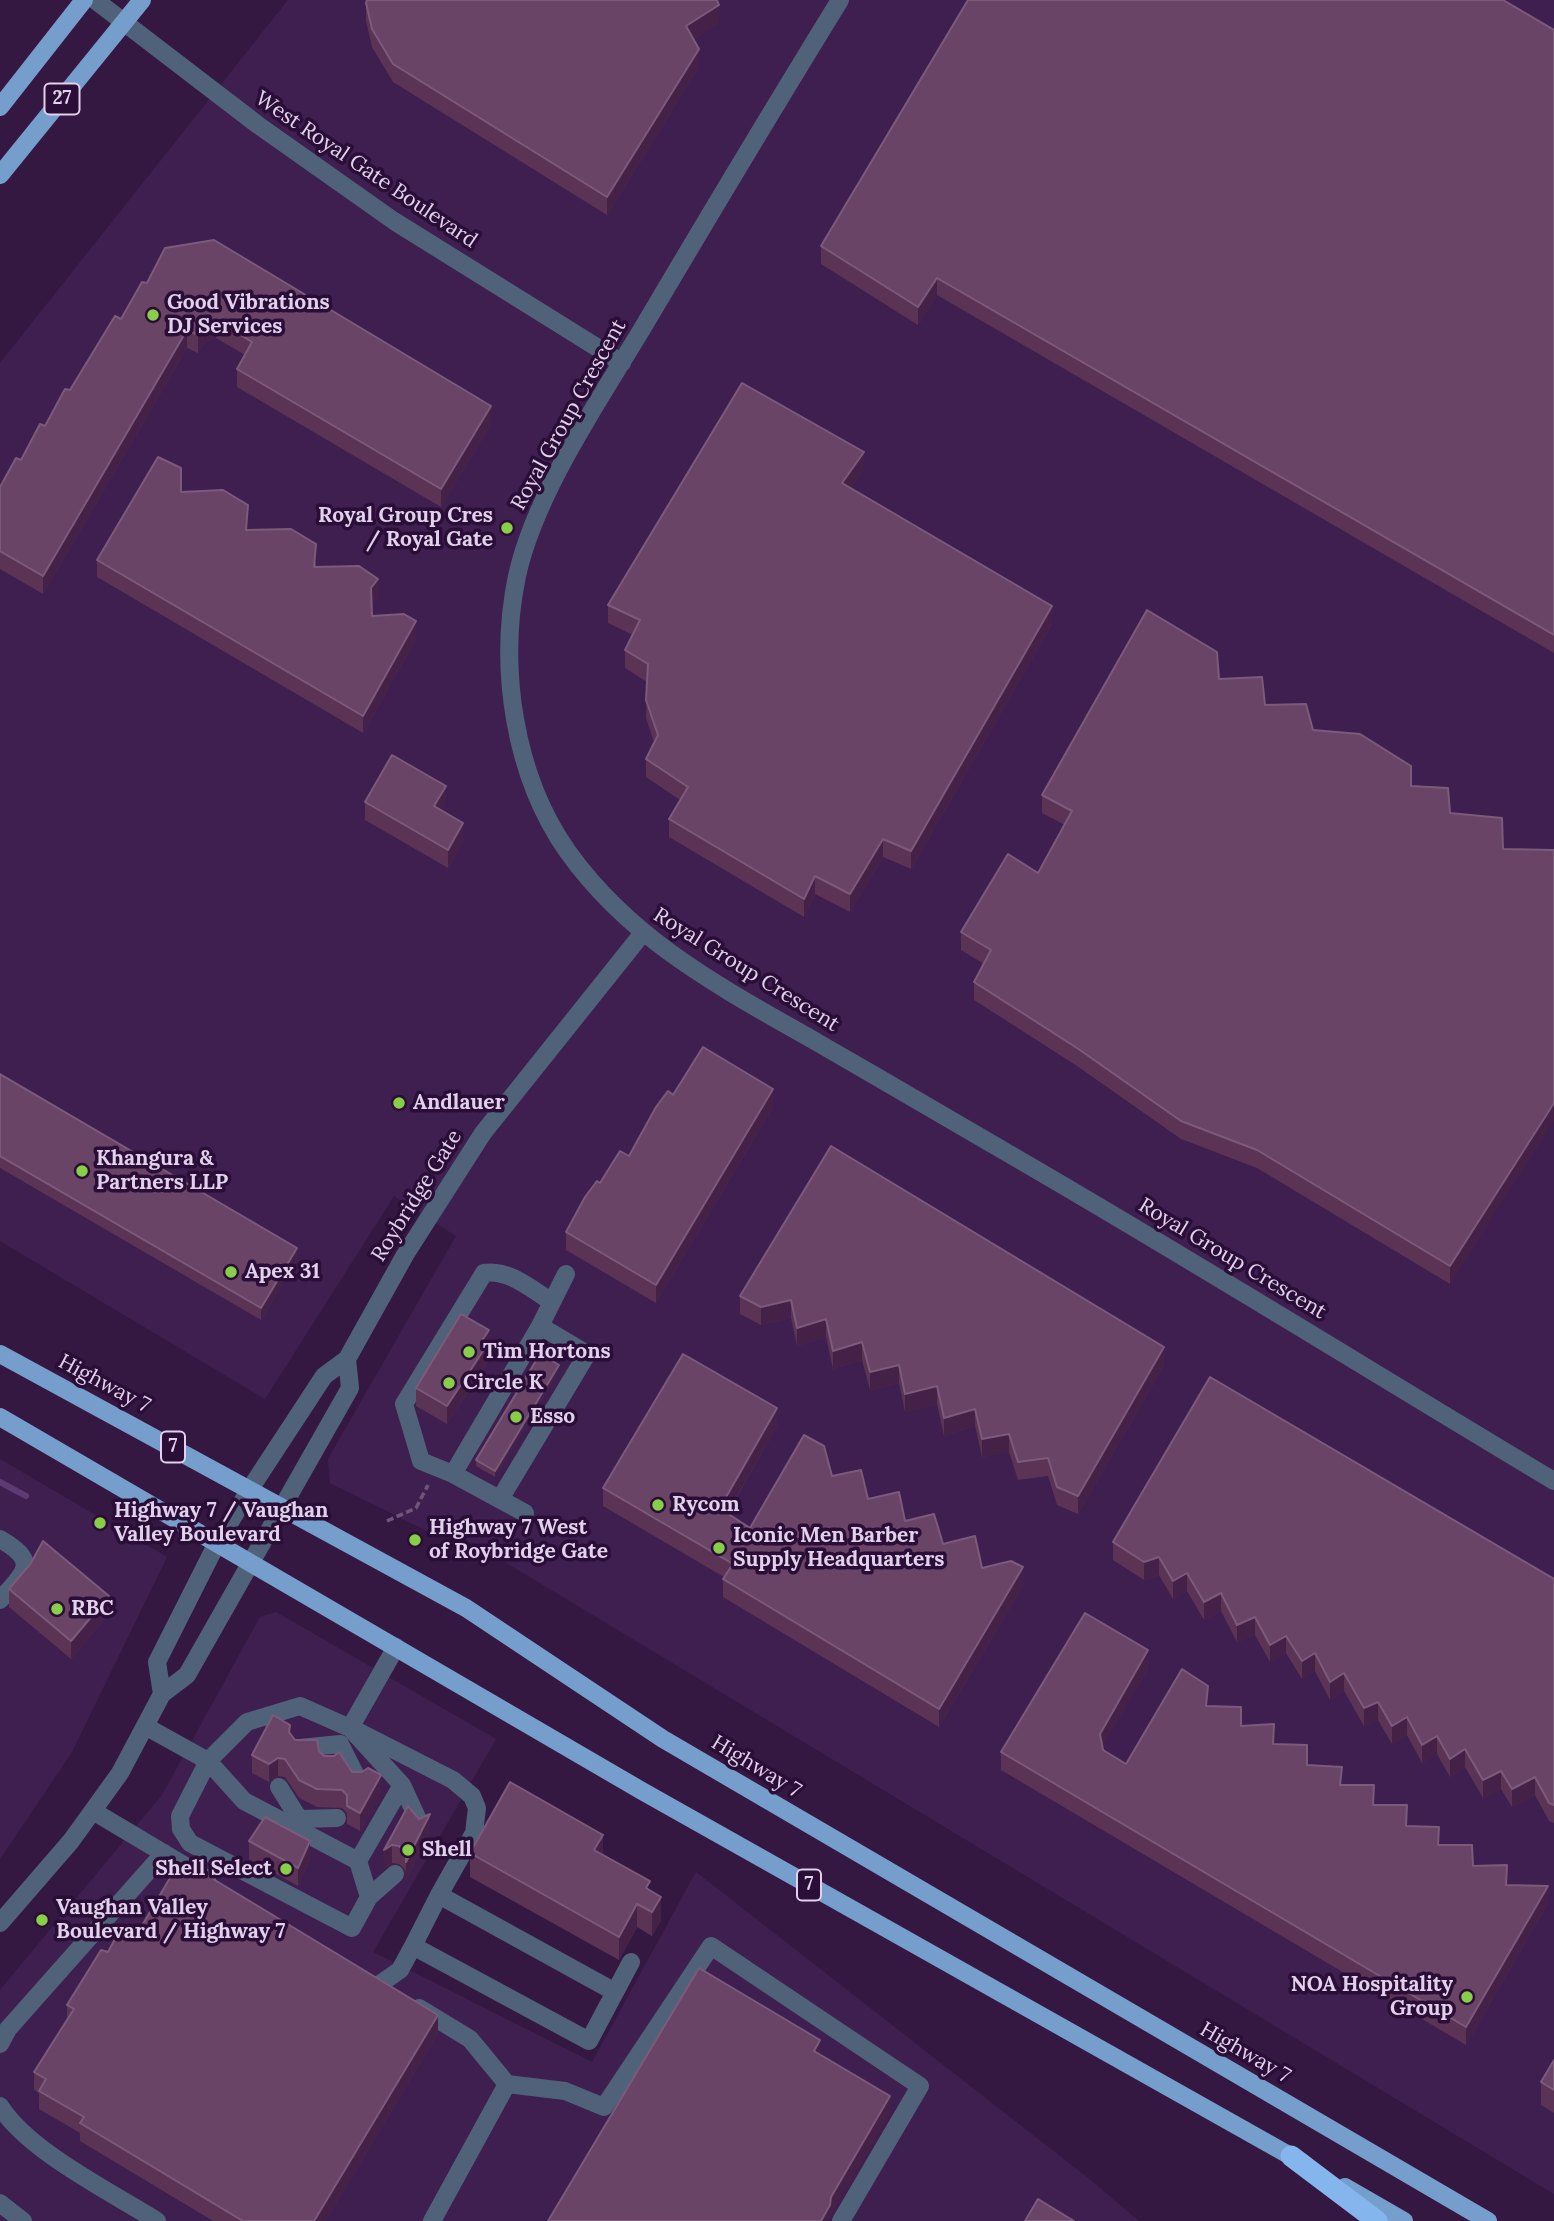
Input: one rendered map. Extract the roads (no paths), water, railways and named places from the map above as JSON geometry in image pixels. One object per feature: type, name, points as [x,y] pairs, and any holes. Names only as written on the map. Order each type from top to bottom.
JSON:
[{"type":"highway","points":[[1291,2156],[1377,2221]]},
{"type":"main road","name":"27","points":[[0,107],[84,0]]},
{"type":"main road","name":"27","points":[[0,175],[142,0]]},
{"type":"main road","name":"Highway 7","points":[[0,1354],[466,1608],[663,1739],[1488,2221]]},
{"type":"main road","name":"7","points":[[0,1417],[642,1791],[1404,2221]]},
{"type":"street","name":"West Royal Gate Boulevard","points":[[95,0],[258,125],[394,221],[622,363]]},
{"type":"street","name":"Royal Group Crescent","points":[[840,0],[622,363],[549,489],[527,540],[516,579],[509,652],[514,718],[537,795],[566,849],[601,893],[642,934],[732,993],[1247,1293],[1554,1481]]},
{"type":"street","name":"Roybridge Gate","points":[[347,1359],[350,1388],[248,1562],[187,1675],[162,1694],[157,1662],[216,1545],[250,1489],[324,1377],[347,1359],[405,1255],[483,1133],[642,934]]},
{"type":"street","points":[[525,1513],[421,1461],[404,1404],[484,1273],[496,1271],[511,1277],[551,1302]]},
{"type":"street","points":[[445,1471],[480,1444],[520,1377],[540,1326],[566,1274]]},
{"type":"street","points":[[500,1499],[513,1463],[552,1397],[587,1353],[540,1326]]},
{"type":"street","points":[[0,1539],[21,1553],[26,1564],[23,1573],[0,1600]]},
{"type":"street","points":[[329,1764],[396,1647]]},
{"type":"street","points":[[0,1922],[71,1841],[120,1773],[162,1694]]},
{"type":"street","points":[[395,1874],[369,1897],[352,1928],[190,1843],[181,1829],[180,1816],[208,1761],[247,1722],[300,1706],[453,1780],[472,1796],[477,1808],[474,1833],[400,1970],[374,1980],[470,2039],[508,2084],[565,2091],[604,2107],[711,1946],[920,2086],[841,2221]]},
{"type":"street","points":[[145,1726],[181,1743],[208,1761],[244,1801],[297,1822],[358,1861],[369,1897]]},
{"type":"street","points":[[350,1728],[402,1785],[421,1826]]},
{"type":"street","points":[[300,1748],[340,1744]]},
{"type":"street","points":[[340,1744],[358,1780]]},
{"type":"street","points":[[358,1861],[402,1785]]},
{"type":"street","points":[[279,1787],[297,1822]]},
{"type":"street","points":[[297,1822],[308,1802]]},
{"type":"street","points":[[93,1811],[224,1889]]},
{"type":"street","points":[[297,1822],[337,1818]]},
{"type":"street","points":[[0,2044],[8,2029],[164,1853]]},
{"type":"street","points":[[439,1895],[615,1992]]},
{"type":"street","points":[[413,1946],[589,2041],[631,1962]]},
{"type":"street","points":[[432,2221],[508,2084]]},
{"type":"street","points":[[0,2106],[7,2117],[42,2148],[157,2221]]},
{"type":"street","points":[[0,2203],[23,2221]]},
{"type":"waterway","points":[[0,1482],[26,1496]]},
{"type":"place","name":"Good Vibrations DJ Services","points":[[153,315]]},
{"type":"place","name":"Royal Group Cres / Royal Gate","points":[[507,528]]},
{"type":"place","name":"Andlauer","points":[[399,1103]]},
{"type":"place","name":"Khangura & Partners LLP","points":[[82,1171]]},
{"type":"place","name":"Apex 31","points":[[231,1272]]},
{"type":"place","name":"Tim Hortons","points":[[469,1352]]},
{"type":"place","name":"Circle K","points":[[449,1383]]},
{"type":"place","name":"Esso","points":[[516,1417]]},
{"type":"place","name":"Rycom","points":[[658,1505]]},
{"type":"place","name":"Highway 7 / Vaughan Valley Boulevard","points":[[100,1523]]},
{"type":"place","name":"Highway 7 West of Roybridge Gate","points":[[415,1540]]},
{"type":"place","name":"Iconic Men Barber Supply Headquarters","points":[[719,1548]]},
{"type":"place","name":"RBC","points":[[57,1609]]},
{"type":"place","name":"Shell","points":[[408,1850]]},
{"type":"place","name":"Shell Select","points":[[286,1869]]},
{"type":"place","name":"Vaughan Valley Boulevard / Highway 7","points":[[42,1920]]},
{"type":"place","name":"NOA Hospitality Group","points":[[1467,1997]]}]
